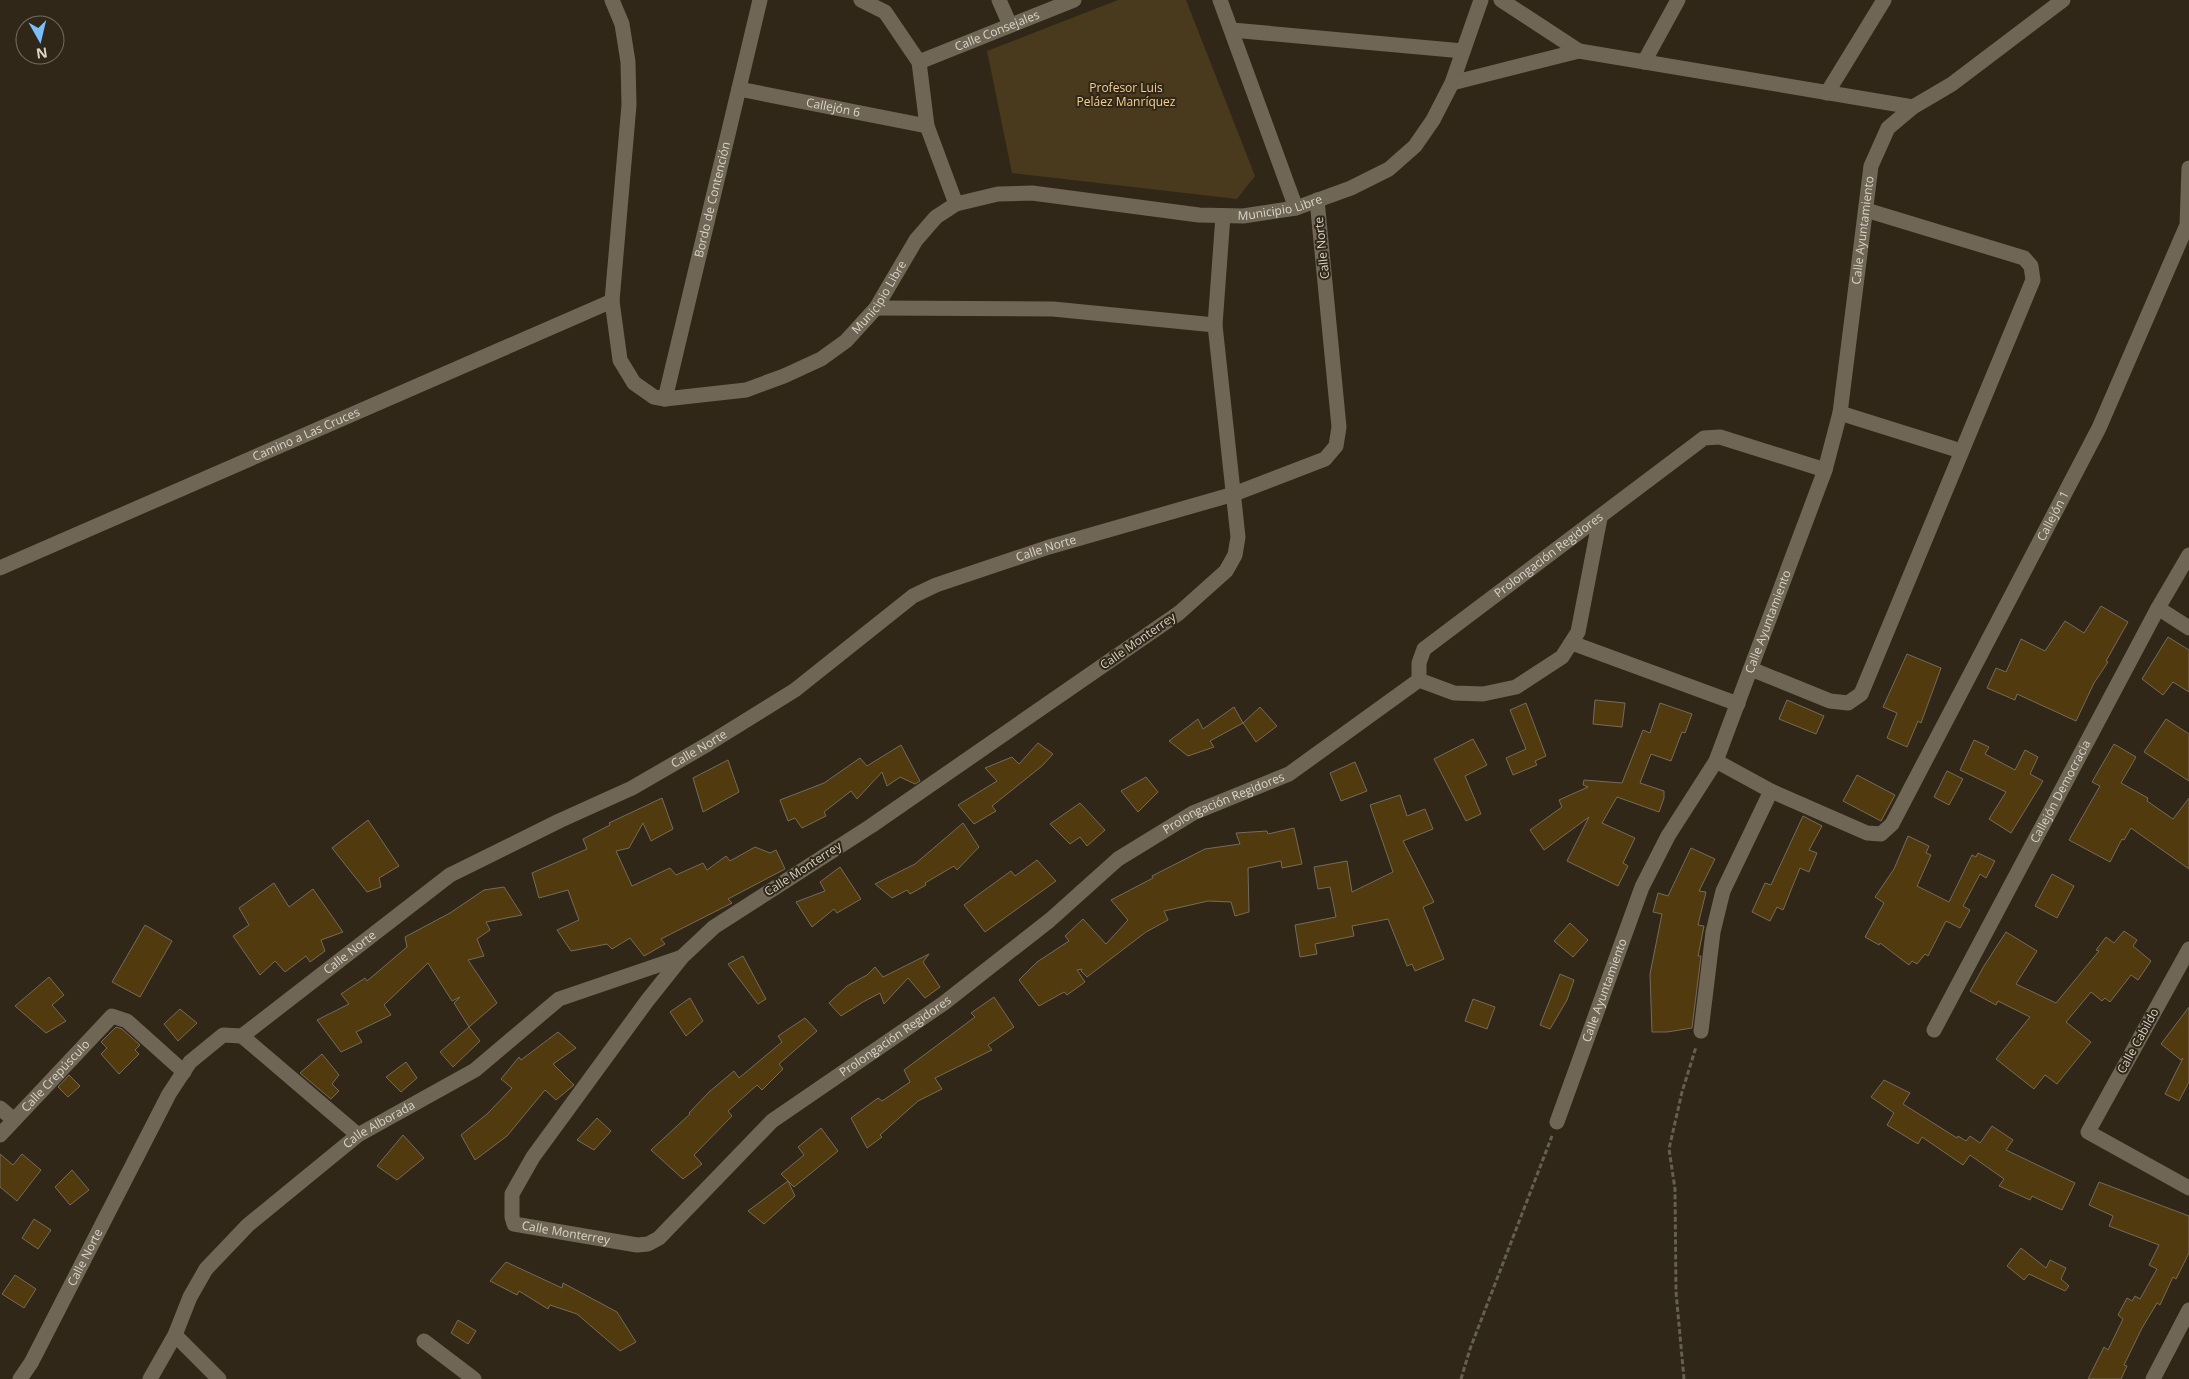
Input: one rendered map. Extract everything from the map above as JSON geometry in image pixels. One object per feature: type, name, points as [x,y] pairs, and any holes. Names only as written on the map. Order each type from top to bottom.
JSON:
[{"type":"street","points":[[612,0],[622,24],[628,62],[629,106],[612,301],[620,360],[634,382],[654,396],[665,399]]},
{"type":"street","name":"Bordo de Contención","points":[[665,399],[760,0]]},
{"type":"street","points":[[861,0],[885,12],[919,62],[927,126],[956,204]]},
{"type":"street","points":[[1000,0],[1010,25]]},
{"type":"street","name":"Calle Consejales","points":[[919,62],[1074,0]]},
{"type":"street","points":[[1220,0],[1296,208]]},
{"type":"street","name":"Municipio Libre","points":[[665,399],[746,390],[784,376],[821,359],[846,341],[876,308],[916,240],[936,217],[956,204],[998,194],[1032,192],[1199,214],[1243,216],[1296,208],[1351,188],[1390,169],[1415,146],[1434,120],[1452,83],[1482,0]]},
{"type":"street","points":[[1500,0],[1579,51],[1913,107]]},
{"type":"street","points":[[1644,62],[1678,0]]},
{"type":"street","points":[[1827,93],[1884,0]]},
{"type":"street","name":"Calle Ayuntamiento","points":[[1557,1122],[1642,886],[1668,836],[1716,760],[1752,669],[1825,470],[1840,413],[1871,166],[1888,128],[1913,107],[1952,84],[2064,0]]},
{"type":"street","points":[[1232,30],[1463,52]]},
{"type":"street","points":[[1452,83],[1579,51]]},
{"type":"street","name":"Callejón 6","points":[[739,89],[927,126]]},
{"type":"street","name":"Callejón 1","points":[[1771,791],[1866,833],[1881,834],[1892,824],[2098,428],[2188,226],[2189,168]]},
{"type":"street","name":"Calle Norte","points":[[20,1379],[31,1363],[170,1094],[190,1062],[223,1035],[242,1036],[450,876],[559,821],[632,788],[795,690],[913,596],[936,585],[1049,547],[1234,494],[1325,459],[1336,446],[1340,427],[1317,200]]},
{"type":"street","points":[[1752,669],[1830,701],[1848,703],[1861,694],[2033,280],[2031,266],[2024,258],[1866,210]]},
{"type":"street","name":"Calle Monterrey","points":[[638,1245],[514,1224],[512,1217],[512,1194],[533,1157],[647,1001],[682,957],[714,927],[871,826],[1179,613],[1226,571],[1236,555],[1238,537],[1215,324],[1222,216]]},
{"type":"street","name":"Camino a Las Cruces","points":[[0,568],[612,301]]},
{"type":"street","points":[[876,308],[1053,309],[1215,324]]},
{"type":"street","points":[[1840,413],[1961,451]]},
{"type":"street","name":"Prolongación Regidores","points":[[638,1245],[648,1244],[659,1238],[772,1121],[944,1003],[1050,920],[1118,860],[1193,813],[1290,774],[1420,680],[1419,663],[1424,649],[1704,438],[1720,437],[1825,470]]},
{"type":"street","points":[[1420,680],[1454,694],[1484,694],[1516,687],[1562,657],[1578,632],[1583,614],[1600,518]]},
{"type":"street","name":"Callejón Democracia","points":[[1934,1030],[2158,608],[2189,555]]},
{"type":"street","points":[[2158,608],[2189,628]]},
{"type":"street","points":[[1572,644],[1738,704]]},
{"type":"street","points":[[1701,1031],[1713,932],[1723,892],[1771,791],[1716,760]]},
{"type":"street","name":"Calle Cabildo","points":[[2189,949],[2088,1132],[2189,1188]]},
{"type":"street","name":"Calle Alborada","points":[[150,1379],[175,1335],[190,1297],[206,1269],[248,1225],[358,1135],[475,1070],[559,999],[682,957]]},
{"type":"street","name":"Calle Crepúsculo","points":[[0,1135],[112,1016],[127,1021],[184,1072]]},
{"type":"street","points":[[242,1036],[358,1135]]},
{"type":"street","points":[[0,1108],[14,1120]]},
{"type":"street","points":[[2153,1379],[2189,1310]]},
{"type":"street","points":[[175,1335],[219,1379]]},
{"type":"street","points":[[424,1341],[474,1379]]},
{"type":"path","points":[[1684,1379],[1676,1292],[1675,1189],[1669,1149],[1682,1092],[1701,1031]]},
{"type":"path","points":[[1461,1379],[1473,1340],[1557,1122]]},
{"type":"green space","name":"Profesor Luis Peláez Manríquez","points":[[1118,0],[1186,0],[1255,176],[1237,199],[1012,173],[987,51]]},
{"type":"building","points":[[2101,606],[2128,622],[2106,661],[2108,662],[2094,683],[2076,721],[2017,694],[2015,700],[1987,688],[1996,668],[2006,672],[2021,639],[2045,651],[2065,621],[2084,633]]},
{"type":"building","points":[[2168,637],[2189,650],[2189,692],[2173,682],[2163,695],[2142,679]]},
{"type":"building","points":[[1907,654],[1941,668],[1921,723],[1918,721],[1907,747],[1887,738],[1897,713],[1883,707]]},
{"type":"building","points":[[1595,700],[1625,703],[1622,727],[1593,724]]},
{"type":"building","points":[[1787,700],[1824,716],[1816,734],[1779,719]]},
{"type":"building","points":[[1526,703],[1546,756],[1535,761],[1537,765],[1513,775],[1506,758],[1526,749],[1510,710]]},
{"type":"building","points":[[1660,703],[1692,714],[1685,733],[1682,732],[1671,761],[1651,754],[1640,783],[1664,791],[1664,798],[1659,812],[1617,797],[1602,823],[1635,838],[1623,863],[1628,866],[1618,886],[1567,861],[1589,817],[1544,850],[1530,830],[1562,807],[1559,800],[1588,787],[1583,785],[1584,780],[1622,783],[1643,730],[1650,733]]},
{"type":"building","points":[[1234,707],[1243,723],[1210,741],[1214,747],[1188,756],[1169,741],[1198,719],[1203,729]]},
{"type":"building","points":[[1260,707],[1277,726],[1256,742],[1243,723]]},
{"type":"building","points":[[2166,719],[2189,734],[2189,781],[2144,752]]},
{"type":"building","points":[[1473,739],[1487,765],[1465,776],[1481,814],[1466,821],[1434,759]]},
{"type":"building","points":[[1974,740],[1989,747],[1985,754],[2015,770],[2025,750],[2038,757],[2030,774],[2043,781],[2011,833],[1989,819],[2006,792],[1960,770]]},
{"type":"building","points":[[1038,743],[1053,754],[1042,766],[992,806],[996,811],[974,824],[958,805],[997,781],[985,768],[1012,757],[1019,764]]},
{"type":"building","points":[[2114,744],[2136,757],[2121,783],[2148,798],[2147,801],[2173,819],[2189,798],[2189,869],[2131,828],[2124,840],[2122,839],[2110,862],[2069,840],[2100,786],[2092,782]]},
{"type":"building","points":[[901,745],[920,781],[915,784],[900,777],[887,786],[882,772],[857,799],[851,791],[824,812],[826,816],[802,828],[795,818],[788,821],[780,800],[824,783],[860,758],[867,766]]},
{"type":"building","points":[[728,760],[739,792],[703,812],[693,778]]},
{"type":"building","points":[[1355,762],[1367,791],[1341,801],[1330,773]]},
{"type":"building","points":[[1947,771],[1963,779],[1949,805],[1934,797]]},
{"type":"building","points":[[1857,775],[1895,795],[1881,821],[1843,801]]},
{"type":"building","points":[[1146,777],[1158,792],[1138,812],[1121,791]]},
{"type":"building","points":[[1400,795],[1407,816],[1425,809],[1433,829],[1403,841],[1434,902],[1423,907],[1444,959],[1415,971],[1412,964],[1407,966],[1388,919],[1352,926],[1354,936],[1315,944],[1317,954],[1300,957],[1295,925],[1336,917],[1330,887],[1318,889],[1314,867],[1347,861],[1352,892],[1393,872],[1370,805]]},
{"type":"building","points":[[662,798],[673,829],[651,841],[643,823],[629,848],[616,851],[632,886],[670,868],[676,875],[703,863],[707,870],[726,856],[730,861],[755,847],[770,853],[776,850],[785,869],[728,899],[732,903],[661,939],[665,944],[644,956],[630,938],[612,949],[607,944],[571,951],[557,930],[579,920],[568,890],[539,898],[532,873],[587,849],[583,839],[610,825],[609,823]]},
{"type":"building","points":[[1080,803],[1105,830],[1087,846],[1080,837],[1070,844],[1050,824]]},
{"type":"building","points":[[1803,816],[1822,826],[1809,850],[1817,853],[1809,872],[1800,868],[1783,910],[1777,907],[1770,921],[1752,912],[1765,883],[1771,885]]},
{"type":"building","points":[[368,820],[399,866],[379,878],[381,887],[367,892],[332,848]]},
{"type":"building","points":[[963,823],[979,847],[957,870],[954,866],[910,894],[907,890],[892,898],[875,884],[915,864]]},
{"type":"building","points":[[1294,828],[1302,864],[1282,868],[1281,861],[1248,868],[1249,912],[1235,916],[1231,902],[1208,901],[1164,911],[1168,920],[1146,932],[1087,977],[1081,971],[1082,969],[1077,970],[1085,982],[1067,995],[1064,992],[1039,1006],[1019,980],[1037,962],[1069,941],[1065,936],[1083,919],[1106,944],[1128,920],[1111,900],[1153,878],[1152,876],[1205,849],[1240,844],[1236,833],[1267,831],[1268,834]]},
{"type":"building","points":[[1908,836],[1929,846],[1926,853],[1931,855],[1917,886],[1949,902],[1972,855],[1976,857],[1978,853],[1995,861],[1986,878],[1980,874],[1963,906],[1970,910],[1960,928],[1946,921],[1928,956],[1925,954],[1917,964],[1912,961],[1909,965],[1880,943],[1879,945],[1865,937],[1884,903],[1875,897],[1894,869]]},
{"type":"building","points":[[1691,848],[1715,859],[1699,891],[1706,892],[1698,925],[1704,926],[1698,956],[1701,956],[1692,1028],[1652,1032],[1650,974],[1662,914],[1653,912],[1658,893],[1668,896]]},
{"type":"building","points":[[1037,860],[1056,881],[985,932],[964,905],[1011,871],[1015,876]]},
{"type":"building","points":[[840,867],[861,899],[837,913],[834,909],[812,927],[796,902],[825,891],[820,882]]},
{"type":"building","points":[[2052,874],[2074,886],[2057,918],[2035,906]]},
{"type":"building","points":[[274,883],[289,907],[313,889],[343,932],[321,940],[325,951],[310,962],[306,956],[285,972],[275,961],[260,975],[233,936],[249,925],[239,908]]},
{"type":"building","points":[[504,887],[522,915],[486,922],[490,930],[477,939],[484,956],[468,960],[497,1003],[469,1027],[454,1003],[460,997],[452,1001],[428,963],[384,1005],[391,1015],[356,1032],[362,1042],[341,1052],[317,1020],[349,1004],[341,994],[365,978],[367,981],[407,947],[405,937],[450,913],[484,890]]},
{"type":"building","points":[[1570,923],[1588,940],[1573,957],[1554,941]]},
{"type":"building","points":[[145,925],[172,941],[140,997],[112,982]]},
{"type":"building","points":[[2124,931],[2137,940],[2133,946],[2151,961],[2138,980],[2131,975],[2110,1002],[2105,998],[2102,1001],[2091,992],[2066,1022],[2091,1042],[2057,1084],[2045,1075],[2034,1089],[1996,1059],[2030,1017],[1998,1001],[1996,1005],[1970,991],[1984,966],[2006,932],[2037,951],[2016,984],[2056,1003],[2099,951],[2096,950],[2106,937],[2114,943]]},
{"type":"building","points":[[929,954],[923,962],[940,987],[925,998],[908,978],[884,1004],[880,993],[841,1016],[829,1003],[847,986],[867,975],[875,967],[883,977]]},
{"type":"building","points":[[743,956],[766,999],[758,1004],[728,964]]},
{"type":"building","points":[[1560,974],[1574,980],[1567,1000],[1550,1029],[1540,1025]]},
{"type":"building","points":[[49,977],[64,995],[52,1005],[66,1021],[46,1033],[15,1006]]},
{"type":"building","points":[[994,997],[1014,1027],[988,1045],[992,1050],[935,1078],[942,1089],[918,1101],[880,1135],[882,1137],[867,1148],[851,1118],[878,1098],[882,1101],[910,1082],[904,1070],[975,1017],[971,1013]]},
{"type":"building","points":[[690,998],[703,1021],[686,1036],[670,1012]]},
{"type":"building","points":[[1473,999],[1495,1007],[1487,1029],[1465,1021]]},
{"type":"building","points":[[2189,1007],[2189,1082],[2179,1101],[2165,1094],[2183,1058],[2181,1060],[2161,1044]]},
{"type":"building","points":[[180,1009],[197,1023],[178,1041],[164,1024]]},
{"type":"building","points":[[805,1018],[817,1031],[779,1064],[783,1069],[762,1090],[757,1085],[728,1111],[732,1116],[694,1155],[702,1164],[683,1179],[651,1150],[690,1114],[709,1092],[734,1071],[739,1078],[782,1042],[778,1036]]},
{"type":"building","points":[[116,1027],[122,1029],[140,1045],[135,1050],[139,1054],[119,1074],[101,1054],[107,1048],[101,1042]]},
{"type":"building","points":[[469,1027],[480,1041],[453,1067],[440,1052]]},
{"type":"building","points":[[558,1032],[576,1048],[553,1064],[574,1085],[556,1100],[545,1090],[507,1136],[475,1160],[461,1135],[487,1114],[512,1088],[501,1079],[519,1057],[521,1060]]},
{"type":"building","points":[[322,1054],[339,1075],[332,1084],[339,1091],[331,1099],[300,1073]]},
{"type":"building","points":[[406,1062],[417,1078],[401,1092],[386,1077]]},
{"type":"building","points":[[69,1075],[80,1086],[68,1097],[58,1087]]},
{"type":"building","points":[[1884,1080],[1910,1093],[1903,1104],[1957,1138],[1958,1136],[1966,1141],[1970,1136],[1980,1143],[1992,1126],[2013,1140],[2006,1150],[2075,1183],[2062,1210],[2032,1196],[2030,1200],[1999,1186],[2004,1179],[1970,1155],[1963,1165],[1922,1137],[1918,1144],[1887,1125],[1894,1113],[1871,1097]]},
{"type":"building","points":[[597,1118],[611,1131],[594,1150],[577,1140]]},
{"type":"building","points":[[821,1128],[838,1151],[794,1187],[781,1174],[804,1155],[798,1147]]},
{"type":"building","points":[[403,1135],[424,1158],[397,1180],[377,1166]]},
{"type":"building","points":[[0,1154],[13,1165],[22,1154],[41,1170],[17,1201],[0,1187]]},
{"type":"building","points":[[72,1170],[89,1190],[70,1205],[55,1187]]},
{"type":"building","points":[[788,1181],[795,1196],[764,1224],[748,1211]]},
{"type":"building","points":[[2099,1182],[2189,1216],[2189,1253],[2176,1279],[2173,1277],[2160,1305],[2157,1303],[2142,1328],[2124,1365],[2127,1366],[2121,1379],[2088,1379],[2104,1347],[2108,1350],[2123,1319],[2118,1315],[2127,1298],[2132,1301],[2135,1296],[2140,1299],[2157,1269],[2149,1265],[2159,1245],[2109,1226],[2113,1216],[2089,1205]]},
{"type":"building","points":[[34,1219],[51,1230],[38,1249],[22,1238]]},
{"type":"building","points":[[2021,1248],[2046,1268],[2050,1260],[2066,1268],[2061,1279],[2069,1286],[2065,1291],[2029,1274],[2024,1280],[2007,1266]]},
{"type":"building","points":[[506,1262],[562,1288],[563,1283],[617,1312],[636,1342],[620,1351],[577,1314],[550,1305],[548,1309],[519,1291],[517,1295],[490,1281]]},
{"type":"building","points":[[15,1275],[36,1289],[24,1308],[2,1294]]},
{"type":"building","points":[[458,1320],[476,1331],[468,1344],[451,1333]]}]
